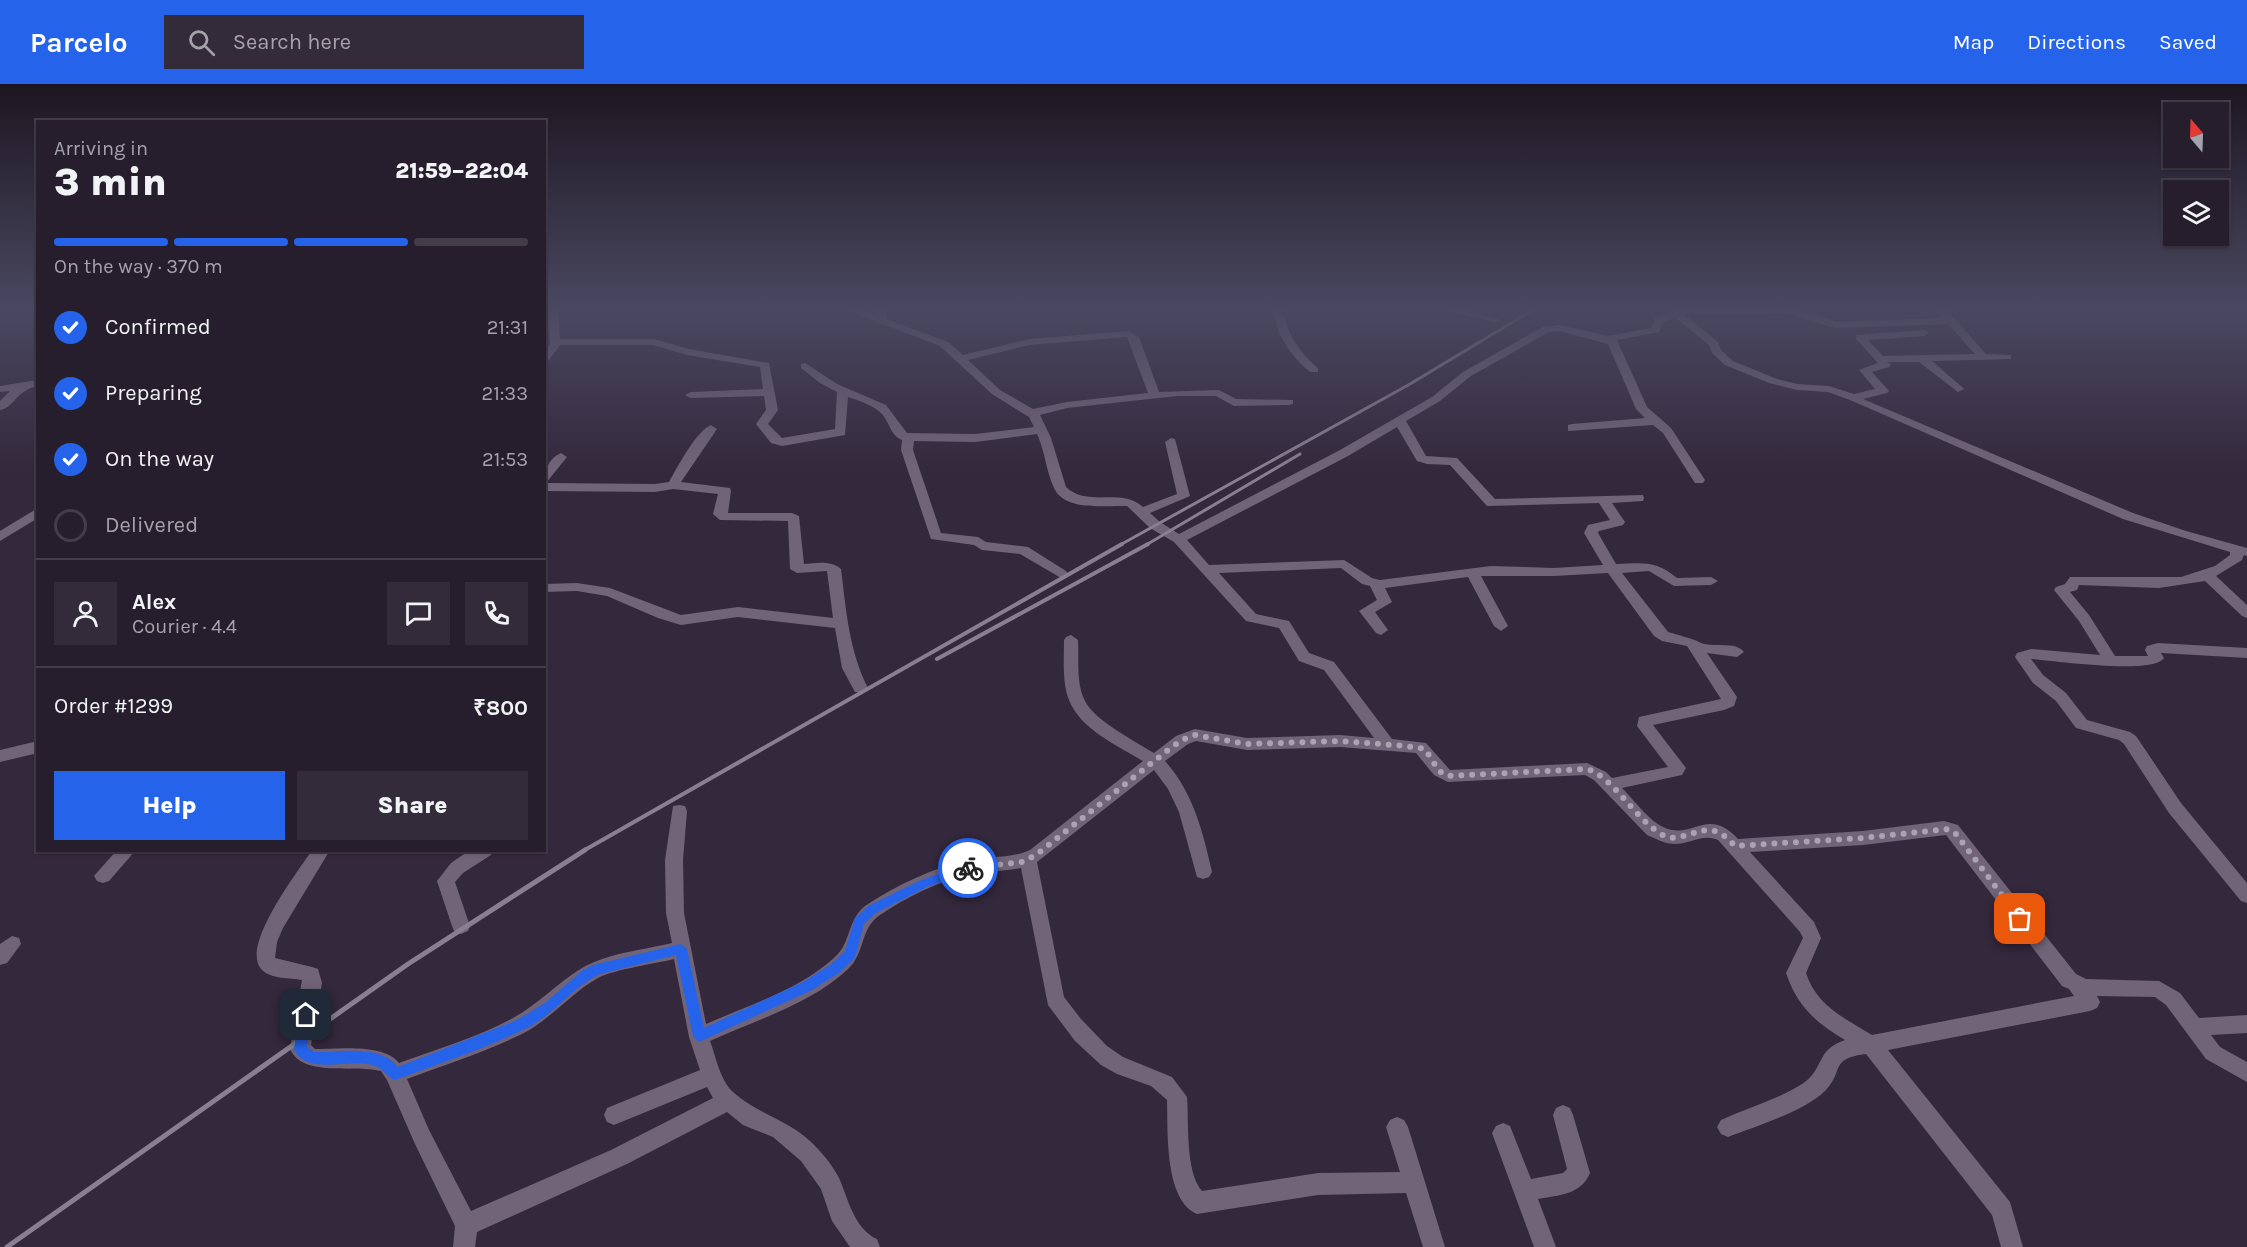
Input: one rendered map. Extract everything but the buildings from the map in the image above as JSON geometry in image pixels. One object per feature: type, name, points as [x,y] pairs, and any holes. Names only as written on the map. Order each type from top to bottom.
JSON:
[{"type":"street","points":[[754,362],[765,365],[772,410],[762,424],[774,440],[782,442],[841,432],[843,391]]},
{"type":"street","points":[[972,362],[996,392],[1042,411],[1154,394],[1219,393],[1234,403],[1288,402]]},
{"type":"street","points":[[1143,362],[1154,394]]},
{"type":"street","points":[[1304,362],[1314,370]]},
{"type":"street","points":[[1179,540],[1277,490],[1400,421],[1436,399],[1467,374],[1488,362]]},
{"type":"street","points":[[1622,362],[1642,409],[1667,431],[1699,480]]},
{"type":"street","points":[[1728,362],[1773,381],[1797,387],[1829,389],[1856,398],[1866,405],[2034,474],[2128,516],[2242,551],[2233,560],[2206,574],[2170,582],[2075,580],[2072,587],[2061,590],[2084,618],[2111,661]]},
{"type":"street","points":[[1856,398],[1883,391],[1865,370],[1885,365],[1883,362]]},
{"type":"street","points":[[1926,362],[1958,389]]},
{"type":"street","points":[[805,366],[822,380],[882,407],[896,423],[899,434],[908,438],[975,438],[1042,430]]},
{"type":"street","points":[[0,389],[36,383]]},
{"type":"street","points":[[0,394],[21,386]]},
{"type":"street","points":[[1,406],[21,386]]},
{"type":"street","points":[[691,395],[768,392]]},
{"type":"street","points":[[1042,411],[1042,430],[1060,488],[1067,495],[1080,501],[1130,502],[1155,525],[1179,540],[1199,565],[1209,570],[1251,618],[1284,624],[1304,657],[1329,666],[1387,744]]},
{"type":"street","points":[[1400,421],[1421,458],[1453,461],[1492,503],[1604,501],[1638,498]]},
{"type":"street","points":[[1572,428],[1654,421]]},
{"type":"street","points":[[674,485],[696,448],[711,429]]},
{"type":"street","points":[[908,438],[908,450],[936,536],[978,541],[982,546],[1023,550],[1061,574]]},
{"type":"street","points":[[1142,512],[1184,496],[1171,442]]},
{"type":"street","points":[[546,477],[561,457]]},
{"type":"street","points":[[546,487],[655,488],[674,485],[724,490],[726,493],[720,514],[724,517],[792,517],[794,519],[796,567],[800,570],[828,567],[834,569],[841,624],[850,668],[860,688]]},
{"type":"street","points":[[1604,501],[1618,522],[1593,528],[1591,533],[1612,569],[1659,633],[1669,639],[1690,641],[1729,697],[1729,702],[1704,710],[1645,721],[1645,726],[1678,768],[1676,771],[1609,785]]},
{"type":"street","points":[[0,537],[36,513]]},
{"type":"street","points":[[1209,570],[1344,564],[1367,581],[1376,584],[1473,573],[1657,568],[1674,582],[1711,581]]},
{"type":"street","points":[[1473,573],[1501,626]]},
{"type":"street","points":[[2206,574],[2247,613]]},
{"type":"street","points":[[1376,584],[1385,602],[1366,611],[1380,630]]},
{"type":"street","points":[[546,588],[577,587],[610,592],[681,621],[738,612],[841,624]]},
{"type":"street","points":[[1071,640],[1079,705],[1098,724],[1155,761],[1171,780],[1193,824],[1203,872]]},
{"type":"street","points":[[1695,647],[1737,652]]},
{"type":"street","points":[[2247,653],[2154,648],[2152,650],[2156,660],[2111,661],[2031,654],[2022,657],[2038,679],[2061,697],[2082,724],[2124,735],[2130,740],[2175,808],[2247,896]]},
{"type":"street","points":[[699,1036],[807,986],[835,969],[850,954],[859,922],[872,910],[923,884],[964,869],[1009,864],[1028,859],[1182,740],[1195,735],[1247,744],[1340,741],[1420,747],[1428,753],[1442,774],[1448,776],[1466,777],[1577,768],[1594,771],[1653,830],[1662,836],[1676,838],[1712,829],[1724,835],[1735,846],[1811,933],[1812,938],[1796,973],[1804,993],[1826,1019],[1870,1044],[2002,1210],[2012,1247]]},
{"type":"street","points":[[0,756],[36,747]]},
{"type":"street","points":[[679,811],[674,871],[675,913],[699,1036],[715,1083],[729,1100],[750,1118],[780,1130],[808,1154],[830,1183],[840,1213],[863,1247],[869,1247]]},
{"type":"street","points":[[1728,1127],[1811,1090],[1824,1074],[1828,1060],[1838,1051],[1851,1046],[2090,1002],[2077,985],[2064,976],[1956,834],[1948,829],[1863,838],[1735,846]]},
{"type":"street","points":[[103,876],[126,852]]},
{"type":"street","points":[[321,852],[268,936],[262,954],[265,962],[274,968],[304,971],[311,975],[312,983],[300,1049],[311,1058],[340,1056],[377,1060],[387,1063],[395,1074],[422,1137],[466,1225],[464,1247]]},
{"type":"street","points":[[461,926],[446,881],[457,868],[482,852]]},
{"type":"street","points":[[1028,859],[1055,999],[1063,1013],[1106,1057],[1116,1064],[1159,1080],[1171,1087],[1177,1097],[1184,1183],[1190,1198],[1197,1203],[1318,1184],[1414,1182]]},
{"type":"street","points":[[395,1074],[521,1024],[549,1007],[587,974],[598,969],[681,949]]},
{"type":"street","points":[[2077,985],[2159,989],[2173,999],[2213,1053],[2247,1073]]},
{"type":"street","points":[[2193,1028],[2247,1024]]},
{"type":"street","points":[[614,1114],[712,1075]]},
{"type":"street","points":[[466,1225],[619,1157],[729,1100]]},
{"type":"street","points":[[1525,1191],[1568,1183],[1579,1173],[1563,1115]]},
{"type":"street","points":[[1397,1127],[1434,1247]]},
{"type":"street","points":[[1503,1133],[1545,1247]]},
{"type":"railway","points":[[1120,545],[1446,362]]},
{"type":"railway","points":[[1146,545],[1300,454]]},
{"type":"railway","points":[[583,851],[1122,544]]},
{"type":"railway","points":[[937,659],[1148,544]]},
{"type":"railway","points":[[7,1247],[408,964],[585,850]]},
{"type":"way so far","points":[[968,868],[1022,862],[1036,855],[1168,750],[1188,737],[1202,735],[1247,744],[1340,741],[1420,747],[1425,749],[1439,771],[1448,776],[1466,777],[1577,768],[1594,771],[1653,830],[1669,838],[1712,829],[1724,835],[1735,846],[1863,838],[1944,828],[1952,830],[2020,919]]},
{"type":"route","points":[[306,1015],[300,1049],[311,1058],[340,1056],[367,1058],[387,1063],[395,1074],[535,1017],[587,974],[598,969],[681,949],[688,972],[699,1036],[807,986],[835,969],[850,954],[859,922],[872,910],[923,884],[968,868]]}]
